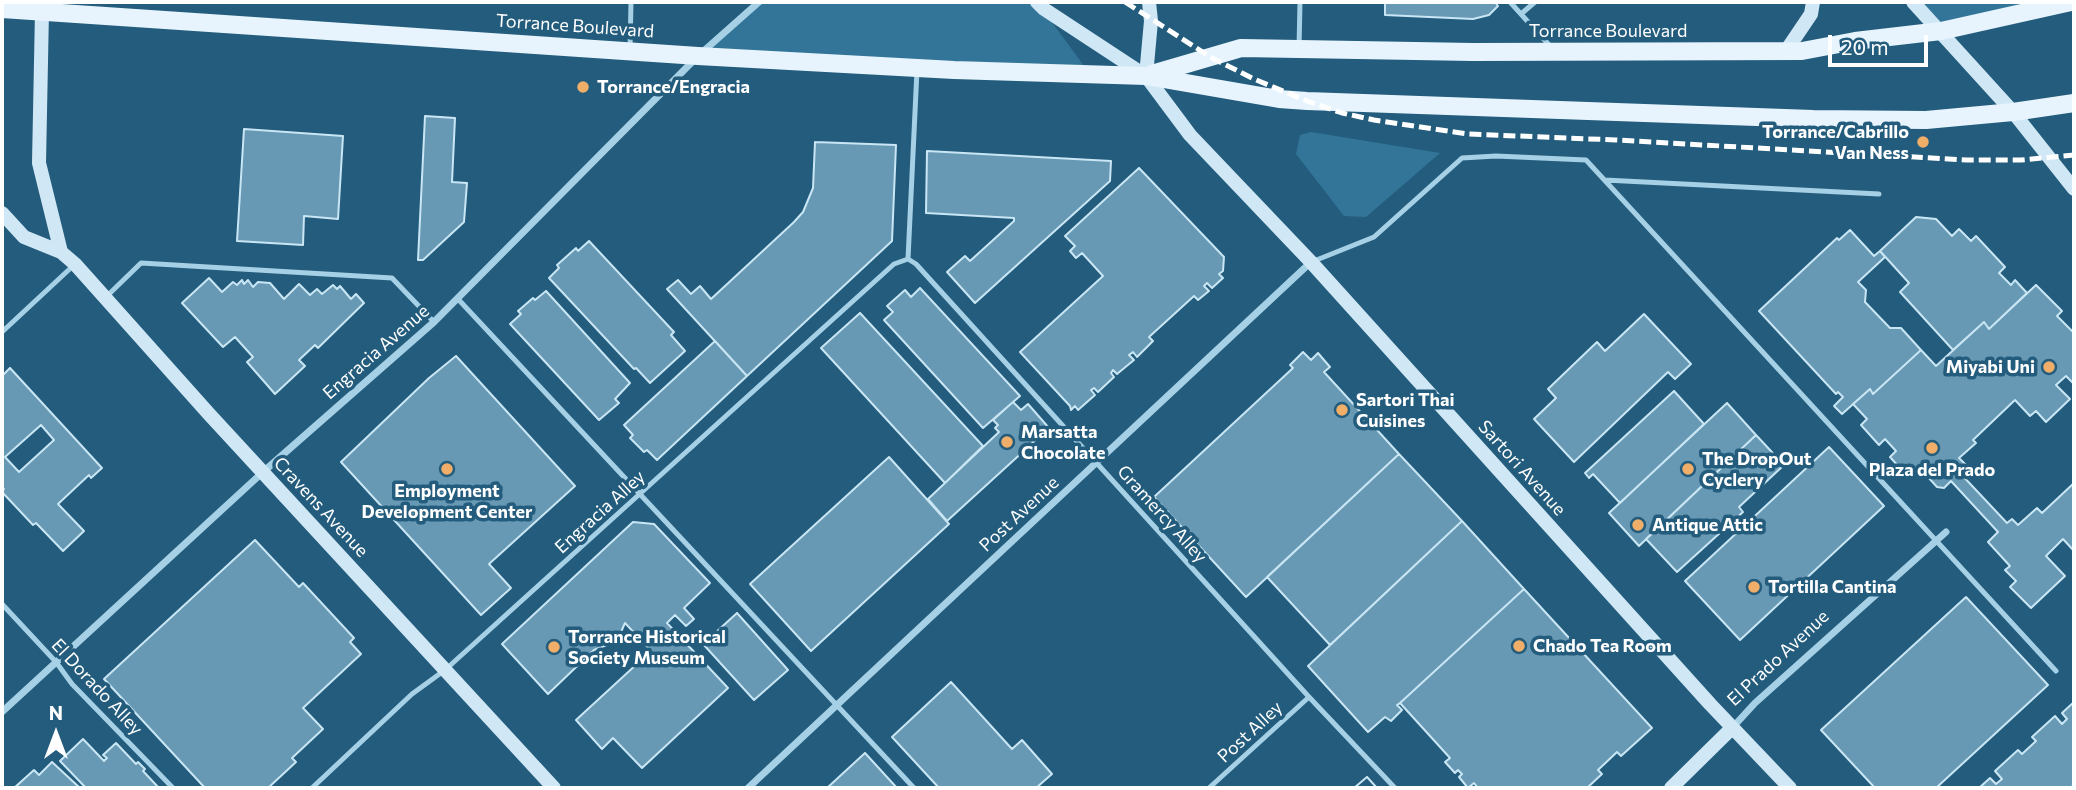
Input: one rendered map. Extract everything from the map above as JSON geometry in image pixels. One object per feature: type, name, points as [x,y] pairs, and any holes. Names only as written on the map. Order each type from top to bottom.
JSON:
[{"type":"main road","name":"Torrance Boulevard","points":[[1146,76],[1241,48],[1556,52],[1802,51],[1855,41],[1941,31],[2071,2]]},
{"type":"main road","name":"Torrance Boulevard","points":[[2,9],[42,6],[698,56],[917,68],[1146,76],[1307,102],[1813,119],[1926,120],[2074,103]]},
{"type":"street","name":"Engracia Avenue","points":[[2,712],[263,472],[434,323],[698,56],[759,2]]},
{"type":"street","name":"Sartori Avenue","points":[[1037,2],[1146,76],[1190,135],[1311,262],[1732,728],[1790,788]]},
{"type":"street","points":[[1146,76],[1151,21],[1149,2]]},
{"type":"street","points":[[1786,51],[1811,14],[1813,2]]},
{"type":"street","points":[[1913,2],[2013,112],[2074,188]]},
{"type":"street","points":[[42,6],[39,163],[61,252]]},
{"type":"street","name":"Cravens Avenue","points":[[2,213],[24,237],[61,252],[75,264],[104,299],[554,788]]},
{"type":"street","name":"Post Avenue","points":[[748,788],[1311,262]]},
{"type":"street","name":"El Prado Avenue","points":[[1671,788],[1755,703],[1946,532]]},
{"type":"lane","points":[[630,51],[631,2]]},
{"type":"lane","points":[[1299,50],[1300,2]]},
{"type":"lane","points":[[1510,2],[1556,52]]},
{"type":"lane","points":[[1521,14],[1535,2]]},
{"type":"lane","points":[[908,260],[917,68]]},
{"type":"lane","points":[[1311,262],[1374,237],[1462,158],[1496,156],[1586,160],[2056,671]]},
{"type":"lane","points":[[1605,180],[1879,194]]},
{"type":"lane","name":"Gramercy Alley","points":[[908,260],[916,264],[1395,788]]},
{"type":"lane","name":"Engracia Alley","points":[[312,788],[412,694],[445,670],[894,264],[908,260]]},
{"type":"lane","points":[[104,299],[141,263],[392,278],[434,323]]},
{"type":"lane","points":[[2,332],[75,264]]},
{"type":"lane","points":[[458,299],[914,788]]},
{"type":"lane","name":"El Dorado Alley","points":[[2,604],[56,662],[72,684],[173,788]]},
{"type":"lane","name":"Post Alley","points":[[1209,788],[1309,697]]},
{"type":"shaded area","points":[[759,2],[1037,2],[1090,74],[698,56]]},
{"type":"shaded area","points":[[1913,2],[2071,2],[1941,31]]},
{"type":"shaded area","points":[[1311,132],[1440,153],[1366,217],[1344,216],[1296,154],[1300,135]]},
{"type":"building","points":[[1385,2],[1495,2],[1498,6],[1489,15],[1473,19],[1385,15]]},
{"type":"building","points":[[425,116],[455,118],[452,182],[467,183],[464,222],[423,260],[418,260]]},
{"type":"building","points":[[244,129],[343,136],[338,219],[304,216],[303,245],[237,241]]},
{"type":"building","points":[[815,142],[896,145],[892,241],[747,376],[667,289],[678,280],[691,294],[700,286],[711,299],[794,222],[803,212],[813,188]]},
{"type":"building","points":[[927,151],[1111,161],[1110,181],[975,303],[947,272],[965,256],[970,261],[1014,221],[1014,218],[926,213]]},
{"type":"building","points":[[1139,168],[1224,257],[1223,271],[1219,274],[1223,278],[1212,288],[1207,283],[1204,286],[1209,291],[1198,300],[1194,296],[1149,337],[1153,341],[1137,357],[1133,352],[1129,355],[1134,360],[1117,374],[1113,370],[1111,373],[1114,377],[1098,392],[1094,388],[1091,390],[1095,395],[1078,410],[1075,406],[1071,410],[1020,352],[1103,276],[1082,253],[1076,258],[1070,251],[1075,246],[1065,236]]},
{"type":"building","points":[[1916,217],[1936,219],[1952,236],[1959,229],[1971,241],[1976,236],[2005,267],[1999,273],[2011,285],[2015,280],[2027,293],[1989,329],[1984,322],[1953,350],[1900,292],[1909,283],[1880,251]]},
{"type":"building","points":[[1850,230],[1874,256],[1880,251],[1885,257],[1858,282],[1866,290],[1865,302],[1890,328],[1901,328],[1921,350],[1873,394],[1870,389],[1842,414],[1834,406],[1843,397],[1838,392],[1836,394],[1759,311],[1837,238],[1839,240]]},
{"type":"building","points":[[589,241],[674,332],[671,335],[685,351],[650,383],[549,278],[559,268],[557,265],[576,248],[578,251]]},
{"type":"building","points":[[209,278],[222,292],[233,282],[237,285],[242,280],[244,284],[248,280],[253,287],[258,282],[270,283],[284,299],[299,284],[310,295],[317,289],[322,294],[333,285],[337,289],[340,286],[351,299],[356,294],[364,303],[318,348],[315,345],[299,360],[305,366],[275,394],[247,362],[253,357],[235,337],[223,347],[182,303]]},
{"type":"building","name":"Plaza del Prado","points":[[2036,285],[2062,311],[2057,316],[2072,331],[2074,329],[2074,384],[2066,376],[2056,385],[2070,399],[2046,422],[2036,411],[2030,416],[2015,400],[1973,440],[1976,443],[1959,458],[1967,466],[1960,473],[2007,523],[2012,519],[2018,525],[2037,508],[2042,513],[2074,483],[2074,551],[2063,539],[2046,556],[2065,576],[2031,608],[2010,587],[2016,581],[2005,570],[2010,566],[1988,542],[1998,532],[1951,481],[1944,488],[1937,487],[1918,466],[1907,476],[1890,457],[1896,451],[1885,439],[1879,445],[1861,425],[1867,419],[1853,404],[1870,389],[1873,394],[1921,350],[1936,366],[1984,322],[1989,329]]},
{"type":"building","points":[[920,288],[1020,396],[983,428],[884,320],[893,312],[887,306],[905,290],[911,297]]},
{"type":"building","points":[[546,291],[630,383],[615,399],[619,403],[599,420],[510,324],[521,314],[518,311]]},
{"type":"building","points":[[860,313],[983,446],[945,483],[821,348]]},
{"type":"building","points":[[1644,314],[1691,364],[1675,379],[1668,372],[1574,462],[1534,419],[1556,398],[1548,389],[1597,342],[1605,351]]},
{"type":"building","points":[[715,341],[747,376],[657,460],[630,438],[633,435],[624,425]]},
{"type":"building","points":[[1303,352],[1311,360],[1318,353],[1330,367],[1324,372],[1399,454],[1246,597],[1154,497],[1293,368],[1290,365]]},
{"type":"building","points":[[456,356],[575,486],[489,564],[511,588],[481,615],[341,462],[429,378]]},
{"type":"building","points":[[10,368],[102,468],[91,478],[89,475],[58,504],[84,531],[63,551],[36,523],[33,525],[2,492],[2,376]],"holes":[[[41,425],[54,440],[19,472],[5,457]]]},
{"type":"building","points":[[1674,391],[1704,424],[1620,503],[1593,474],[1589,478],[1585,473]]},
{"type":"building","points":[[1013,402],[1021,410],[1028,404],[1049,428],[947,521],[928,499],[999,432],[995,428],[998,425],[993,420]]},
{"type":"building","name":"The DropOut Cyclery","points":[[1727,403],[1756,435],[1639,546],[1609,513]]},
{"type":"building","points":[[1756,435],[1784,465],[1739,507],[1743,512],[1677,572],[1646,539]]},
{"type":"building","points":[[1829,447],[1884,506],[1740,640],[1685,581]]},
{"type":"building","points":[[1399,454],[1462,521],[1330,645],[1267,577]]},
{"type":"building","points":[[889,457],[949,524],[811,651],[750,584]]},
{"type":"building","points":[[1462,521],[1524,589],[1397,705],[1402,710],[1391,721],[1385,717],[1368,732],[1308,666]]},
{"type":"building","name":"Torrance Historical Society Museum","points":[[633,522],[654,524],[710,583],[684,608],[694,619],[686,626],[675,615],[667,623],[728,688],[642,768],[613,738],[602,749],[576,720],[651,651],[625,623],[617,641],[594,650],[548,694],[502,644]]},
{"type":"building","points":[[255,540],[299,587],[303,583],[354,638],[350,642],[361,654],[303,708],[323,729],[292,758],[296,762],[268,788],[205,788],[104,679]]},
{"type":"building","name":"Chado Tea Room","points":[[1524,589],[1652,728],[1621,756],[1617,752],[1598,770],[1602,774],[1587,788],[1478,788],[1474,783],[1468,788],[1459,777],[1462,774],[1458,770],[1455,773],[1445,762],[1450,758],[1400,703]]},
{"type":"building","points":[[1966,597],[2048,685],[1936,788],[1875,788],[1821,730]]},
{"type":"building","points":[[737,613],[788,670],[754,700],[703,644]]},
{"type":"building","points":[[951,682],[1012,749],[1022,740],[1052,774],[1036,788],[939,788],[892,737]]},
{"type":"building","points":[[2074,702],[2074,785],[2070,788],[1979,788],[1990,778],[1996,784],[2002,779],[1995,771],[2018,750],[2022,754],[2036,741],[2032,737],[2055,716],[2062,724],[2067,719],[2062,713]]},
{"type":"building","points":[[83,739],[104,761],[107,758],[103,755],[116,743],[136,764],[138,762],[145,769],[143,771],[158,787],[86,788],[60,761]]},
{"type":"building","points":[[865,753],[897,788],[827,788]]},
{"type":"building","points":[[52,762],[80,788],[14,788],[34,770],[39,775]]},
{"type":"building","points":[[1367,777],[1377,788],[1354,788]]},
{"type":"building","points":[[1367,777],[1377,788],[1354,788]]},
{"type":"railway","points":[[1125,2],[1212,58],[1254,79],[1342,113],[1374,120],[1468,134],[1967,160],[2021,160],[2074,155]]},
{"type":"place","name":"Torrance/Engracia","points":[[583,87]]},
{"type":"place","name":"Torrance/Cabrillo Van Ness","points":[[1923,142]]},
{"type":"place","name":"Miyabi Uni","points":[[2049,367]]},
{"type":"place","name":"Sartori Thai Cuisines","points":[[1342,410]]},
{"type":"place","name":"Marsatta Chocolate","points":[[1007,442]]},
{"type":"place","name":"Plaza del Prado","points":[[1932,448]]},
{"type":"place","name":"Employment Development Center","points":[[447,469]]},
{"type":"place","name":"The DropOut Cyclery","points":[[1688,469]]},
{"type":"place","name":"Antique Attic","points":[[1638,525]]},
{"type":"place","name":"Tortilla Cantina","points":[[1754,587]]},
{"type":"place","name":"Chado Tea Room","points":[[1519,646]]},
{"type":"place","name":"Torrance Historical Society Museum","points":[[554,647]]}]
